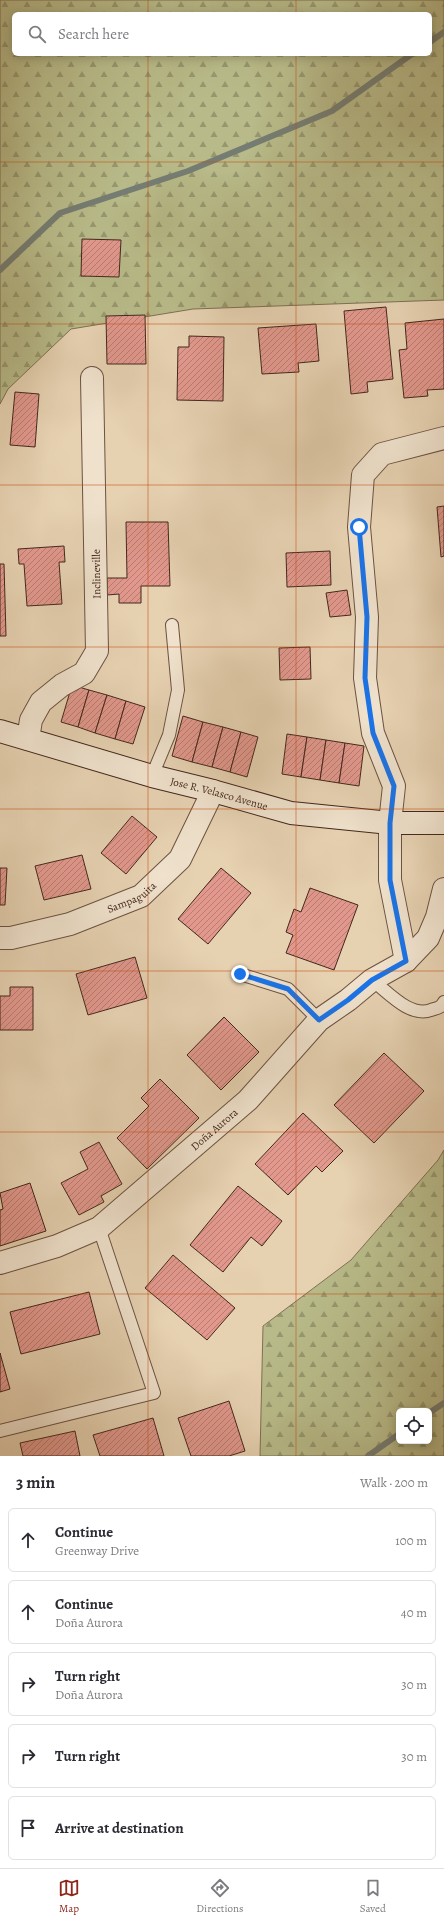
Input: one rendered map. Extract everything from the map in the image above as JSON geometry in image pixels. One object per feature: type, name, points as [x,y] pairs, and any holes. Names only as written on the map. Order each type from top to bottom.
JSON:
[{"type":"street","name":"Inclineville","points":[[28,739],[31,720],[41,702],[62,685],[84,673],[97,651],[92,378]]},
{"type":"street","points":[[406,961],[390,880],[390,823],[394,786],[373,733],[365,678],[367,617],[359,527],[363,476],[382,454],[444,438]]},
{"type":"street","name":"Jose R. Velasco Avenue","points":[[0,731],[152,776],[291,813],[390,823],[444,823]]},
{"type":"street","name":"Sampaguita","points":[[0,938],[11,938],[70,924],[141,896],[180,859],[213,791]]},
{"type":"street","name":"Doña Aurora","points":[[0,1263],[57,1246],[99,1228],[248,1100],[319,1020],[348,1000],[372,980],[406,961],[428,938],[438,917],[444,889]]},
{"type":"lane","points":[[152,776],[169,735],[178,690],[172,625]]},
{"type":"lane","points":[[240,974],[288,989],[319,1020]]},
{"type":"lane","points":[[372,980],[411,1010],[424,1013],[441,1007],[444,1002]]},
{"type":"lane","points":[[0,1431],[154,1393],[99,1228]]},
{"type":"green space","points":[[0,0],[444,0],[444,300],[193,309],[71,329],[8,389],[0,404]]},
{"type":"green space","points":[[444,1150],[444,1456],[260,1456],[263,1326],[351,1260],[438,1160]]},
{"type":"building","points":[[82,239],[121,240],[119,277],[81,276]]},
{"type":"building","points":[[386,307],[393,379],[367,382],[368,392],[351,394],[344,311]]},
{"type":"building","points":[[145,315],[146,364],[107,364],[106,316]]},
{"type":"building","points":[[444,319],[444,389],[427,390],[428,396],[404,398],[399,350],[407,349],[405,323]]},
{"type":"building","points":[[316,324],[319,361],[298,363],[299,372],[262,374],[258,328]]},
{"type":"building","points":[[189,336],[224,337],[223,401],[177,400],[178,347],[189,347]]},
{"type":"building","points":[[15,392],[39,394],[35,447],[10,445]]},
{"type":"building","points":[[444,506],[444,556],[441,557],[437,507]]},
{"type":"building","points":[[126,522],[168,522],[170,586],[141,586],[141,603],[119,603],[119,594],[107,595],[107,578],[127,578]]},
{"type":"building","points":[[64,546],[65,562],[59,562],[62,604],[27,606],[24,564],[19,564],[18,549]]},
{"type":"building","points":[[330,551],[331,585],[287,587],[286,553]]},
{"type":"building","points":[[0,564],[4,564],[6,636],[0,636]]},
{"type":"building","points":[[347,590],[351,615],[330,617],[326,593]]},
{"type":"building","points":[[310,647],[311,679],[280,680],[279,648]]},
{"type":"building","points":[[72,685],[89,690],[78,727],[61,722]]},
{"type":"building","points":[[89,690],[107,695],[95,733],[78,727]]},
{"type":"building","points":[[107,695],[126,701],[115,739],[95,733]]},
{"type":"building","points":[[126,701],[145,707],[133,744],[115,739]]},
{"type":"building","points":[[183,716],[203,722],[192,762],[172,756]]},
{"type":"building","points":[[203,722],[223,727],[212,767],[192,762]]},
{"type":"building","points":[[223,727],[241,732],[230,772],[212,767]]},
{"type":"building","points":[[241,732],[258,737],[247,777],[230,772]]},
{"type":"building","points":[[287,734],[307,737],[301,777],[282,774]]},
{"type":"building","points":[[307,737],[326,740],[320,780],[301,777]]},
{"type":"building","points":[[326,740],[345,743],[339,783],[320,780]]},
{"type":"building","points":[[345,743],[364,746],[359,786],[339,783]]},
{"type":"building","points":[[132,816],[157,837],[126,874],[101,853]]},
{"type":"building","points":[[82,855],[91,889],[44,900],[35,866]]},
{"type":"building","points":[[0,868],[7,868],[5,905],[0,905]]},
{"type":"building","points":[[221,868],[251,893],[208,944],[178,919]]},
{"type":"building","points":[[310,888],[358,905],[334,970],[286,953],[293,935],[286,932],[294,909],[301,912]]},
{"type":"building","points":[[135,957],[147,998],[88,1015],[76,974]]},
{"type":"building","points":[[10,987],[33,987],[33,1030],[0,1030],[0,996],[10,996]]},
{"type":"building","points":[[224,1017],[259,1052],[221,1090],[187,1055]]},
{"type":"building","points":[[384,1053],[424,1091],[374,1143],[334,1105]]},
{"type":"building","points":[[160,1079],[199,1118],[147,1169],[117,1138],[149,1106],[141,1098]]},
{"type":"building","points":[[303,1113],[343,1151],[322,1172],[316,1166],[288,1195],[255,1164]]},
{"type":"building","points":[[99,1142],[122,1184],[101,1196],[104,1202],[79,1215],[61,1183],[88,1169],[80,1152]]},
{"type":"building","points":[[30,1183],[46,1231],[0,1246],[0,1210],[3,1209],[0,1193]]},
{"type":"building","points":[[238,1186],[282,1221],[262,1246],[251,1237],[223,1272],[190,1245]]},
{"type":"building","points":[[173,1255],[235,1308],[207,1340],[145,1288]]},
{"type":"building","points":[[89,1292],[100,1334],[21,1354],[10,1312]]},
{"type":"building","points":[[0,1353],[10,1389],[0,1392]]},
{"type":"building","points":[[229,1401],[245,1451],[229,1456],[191,1456],[178,1418]]},
{"type":"building","points":[[153,1418],[164,1456],[100,1456],[93,1435]]},
{"type":"building","points":[[75,1431],[80,1456],[23,1456],[20,1443]]},
{"type":"waterway","points":[[432,41],[444,32]]},
{"type":"waterway","points":[[0,270],[60,213],[188,171],[332,111],[409,56]]},
{"type":"waterway","points":[[432,1411],[444,1403]]},
{"type":"waterway","points":[[368,1456],[396,1436]]},
{"type":"route","points":[[240,974],[288,989],[319,1020],[348,1000],[372,980],[406,961],[390,880],[390,823],[394,786],[373,733],[365,678],[367,617],[359,527]]}]
